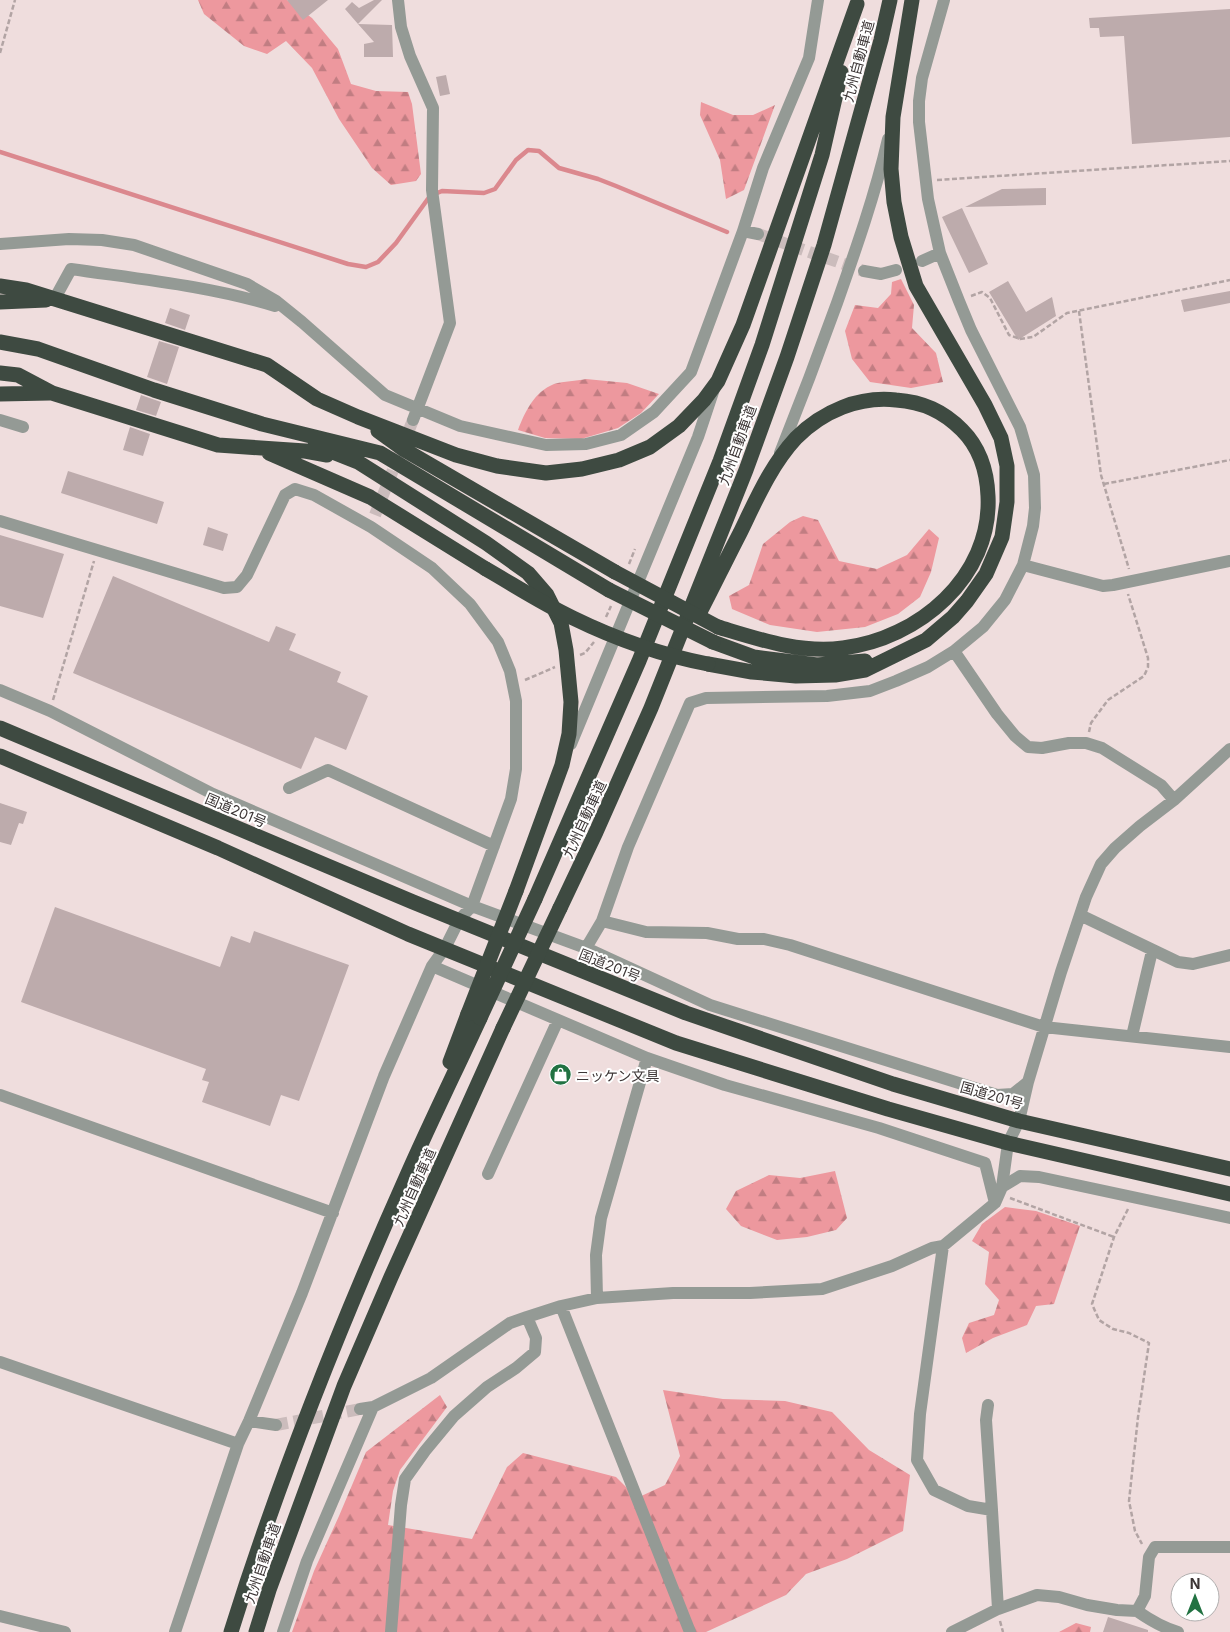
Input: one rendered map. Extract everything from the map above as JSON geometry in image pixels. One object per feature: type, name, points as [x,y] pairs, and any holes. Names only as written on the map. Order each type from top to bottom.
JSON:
[{"type":"highway","name":"九州自動車道","points":[[256,1632],[272,1581],[344,1386],[503,1028],[596,832],[651,708],[746,470],[790,348],[824,245],[881,40],[890,0]]},
{"type":"highway","points":[[261,449],[370,498],[486,569],[572,618],[614,636],[674,657],[752,672],[796,676],[835,675],[865,670],[926,640],[967,601],[986,574],[1002,537],[1006,502],[1007,466],[1001,438],[985,405],[916,286],[901,237],[894,202],[891,169],[893,117],[912,0]]},
{"type":"highway","name":"九州自動車道","points":[[231,1632],[284,1474],[366,1268],[474,1016],[535,899],[639,661],[720,461],[762,345],[822,155],[857,2]]},
{"type":"highway","points":[[0,286],[26,290],[267,366],[317,399],[456,455],[497,466],[546,473],[582,469],[619,460],[650,447],[679,426],[704,400],[718,380],[743,326],[857,2]]},
{"type":"highway","points":[[2,302],[54,300]]},
{"type":"highway","points":[[0,342],[38,349],[154,390],[262,424],[358,462],[486,543],[528,573],[547,595],[561,623],[566,650],[571,702],[569,734],[562,765],[516,891],[474,1016]]},
{"type":"highway","points":[[0,373],[18,375],[52,393],[218,445],[305,451],[358,462]]},
{"type":"highway","points":[[0,394],[52,393]]},
{"type":"highway","points":[[358,417],[403,449],[614,572],[718,627],[783,645],[814,649],[842,648],[869,643],[893,635],[919,621],[938,606],[954,591],[969,570],[980,548],[989,505],[984,464],[977,448],[966,434],[943,413],[928,406],[887,399],[867,400],[839,408],[815,423],[797,438],[777,462],[760,491],[651,708]]},
{"type":"highway","points":[[262,424],[380,452],[609,590],[712,642],[754,657],[817,665],[884,660]]},
{"type":"highway","name":"国道201号","points":[[0,728],[686,1013],[893,1084],[1019,1120],[1230,1169]]},
{"type":"highway","points":[[0,756],[218,848],[408,934],[676,1043],[879,1106],[1008,1143],[1229,1194]]},
{"type":"street","points":[[398,0],[402,26],[410,56],[433,108],[432,190],[450,323],[415,415]]},
{"type":"street","points":[[0,244],[68,239],[102,240],[134,245],[247,284],[276,301],[385,395],[415,415],[546,445],[586,444],[621,435],[654,412],[691,372],[763,168],[809,58],[818,0]]},
{"type":"street","points":[[586,948],[602,921],[628,847],[690,703],[706,698],[827,696],[870,691],[928,667],[954,650],[982,627],[1005,600],[1023,565],[1033,526],[1035,508],[1034,475],[1020,427],[971,330],[940,253],[928,200],[919,122],[919,101],[922,78],[944,0]]},
{"type":"street","points":[[777,462],[806,389],[846,277],[873,196],[893,117]]},
{"type":"street","points":[[742,230],[758,234]]},
{"type":"street","points":[[922,261],[940,253]]},
{"type":"street","points":[[54,300],[71,269],[145,279],[240,297],[287,310]]},
{"type":"street","points":[[864,271],[881,274],[896,270]]},
{"type":"street","points":[[562,765],[698,437],[718,380]]},
{"type":"street","points":[[0,420],[23,427]]},
{"type":"street","points":[[0,521],[224,588],[237,587],[247,576],[286,495],[295,489],[314,495],[373,521],[432,568],[470,604],[498,642],[510,671],[516,701],[516,769],[512,799],[472,906],[459,920],[445,948],[432,966],[384,1076],[333,1213],[249,1422],[238,1444],[175,1632]]},
{"type":"street","points":[[1023,565],[1103,586],[1230,561]]},
{"type":"street","points":[[954,650],[997,714],[1015,736],[1028,747],[1042,748],[1068,743],[1086,743],[1102,748],[1161,785],[1174,800]]},
{"type":"street","points":[[0,690],[50,711],[213,794],[472,906],[586,948],[710,1006],[997,1095],[1013,1094],[1028,1082]]},
{"type":"street","points":[[999,1195],[1008,1143],[1019,1120],[1044,1027],[1086,897],[1101,864],[1115,848],[1174,800],[1230,749]]},
{"type":"street","points":[[289,788],[328,770],[494,846]]},
{"type":"street","points":[[1080,915],[1178,962],[1193,964],[1230,954]]},
{"type":"street","points":[[602,921],[646,932],[707,932],[738,938],[764,939],[790,945],[1044,1027],[1230,1047]]},
{"type":"street","points":[[1132,1036],[1152,951]]},
{"type":"street","points":[[432,966],[647,1058],[725,1085],[878,1128],[985,1163],[999,1195]]},
{"type":"street","points":[[488,1174],[558,1020]]},
{"type":"street","points":[[597,1298],[596,1255],[601,1218],[647,1058]]},
{"type":"street","points":[[0,1095],[333,1213]]},
{"type":"street","points":[[360,1409],[373,1407],[431,1378],[510,1323],[561,1306],[597,1298],[673,1292],[750,1293],[822,1289],[892,1266],[932,1248],[943,1246],[1020,1176],[1027,1175],[1230,1218]]},
{"type":"street","points":[[943,1246],[920,1414],[917,1460],[934,1490],[968,1506],[992,1510]]},
{"type":"street","points":[[561,1306],[690,1632]]},
{"type":"street","points":[[390,1632],[400,1505],[405,1479],[424,1451],[454,1416],[488,1386],[516,1368],[535,1352],[536,1338],[527,1317]]},
{"type":"street","points":[[0,1362],[238,1444]]},
{"type":"street","points":[[988,1405],[986,1420],[998,1610]]},
{"type":"street","points":[[283,1632],[307,1561],[373,1407]]},
{"type":"street","points":[[249,1422],[276,1425]]},
{"type":"street","points":[[1137,1611],[1145,1596],[1149,1557],[1154,1547],[1230,1547]]},
{"type":"street","points":[[952,1632],[998,1610],[1037,1595],[1059,1597],[1110,1609],[1137,1611],[1169,1630],[1178,1632]]},
{"type":"street","points":[[0,1616],[64,1632]]},
{"type":"path","points":[[0,53],[15,0]]},
{"type":"path","points":[[926,181],[1230,161]]},
{"type":"path","points":[[959,301],[982,292],[990,298],[1009,335],[1020,339],[1033,337],[1067,313],[1230,280]]},
{"type":"path","points":[[1079,311],[1101,475],[1148,658],[1148,667],[1144,676],[1108,700],[1091,723],[1086,743]]},
{"type":"path","points":[[1104,484],[1230,460]]},
{"type":"path","points":[[50,711],[98,550]]},
{"type":"path","points":[[999,1195],[1022,1201],[1031,1207],[1114,1236]]},
{"type":"path","points":[[1135,1197],[1114,1236],[1092,1304],[1099,1320],[1113,1329],[1129,1333],[1148,1342],[1129,1501],[1135,1531],[1149,1557]]},
{"type":"green space","points":[[198,0],[287,0],[312,18],[338,49],[351,84],[376,91],[408,92],[412,104],[421,174],[416,181],[391,185],[372,168],[339,119],[312,68],[286,41],[267,54],[244,46],[204,14]]},
{"type":"green space","points":[[701,102],[733,115],[753,115],[775,105],[744,190],[726,199],[720,160],[700,115]]},
{"type":"green space","points":[[901,279],[914,305],[912,328],[936,353],[943,382],[911,388],[870,382],[852,359],[845,331],[855,305],[878,308],[891,294],[892,282]]},
{"type":"green space","points":[[586,379],[627,383],[659,394],[641,413],[618,428],[581,439],[545,438],[518,430],[531,403],[541,392],[554,384]]},
{"type":"green space","points":[[803,516],[818,520],[839,561],[877,569],[907,555],[929,529],[939,538],[931,572],[920,597],[898,614],[865,627],[817,632],[770,625],[732,609],[729,596],[749,585],[763,544],[790,522]]},
{"type":"green space","points":[[835,1171],[847,1218],[836,1230],[807,1237],[777,1240],[741,1226],[726,1209],[736,1191],[769,1175],[800,1178]]},
{"type":"green space","points":[[1005,1207],[1036,1211],[1080,1226],[1054,1304],[1036,1306],[1027,1325],[993,1338],[966,1353],[962,1338],[969,1323],[994,1315],[999,1300],[985,1284],[989,1252],[972,1241],[982,1224]]},
{"type":"green space","points":[[663,1390],[723,1399],[785,1401],[832,1412],[869,1450],[910,1475],[903,1531],[847,1559],[806,1574],[786,1595],[706,1632],[292,1632],[314,1571],[366,1452],[440,1395],[447,1407],[400,1470],[393,1491],[388,1525],[472,1539],[507,1467],[523,1453],[616,1477],[637,1498],[665,1485],[680,1456]]},
{"type":"green space","points":[[1076,1623],[1091,1627],[1090,1632],[1059,1632]]},
{"type":"building","points":[[287,0],[328,0],[303,20]]},
{"type":"building","points":[[374,0],[382,0],[358,24],[345,9],[352,2],[359,8]]},
{"type":"building","points":[[1230,9],[1230,137],[1132,144],[1124,36],[1100,37],[1099,28],[1090,28],[1089,18]]},
{"type":"building","points":[[358,24],[392,25],[393,57],[364,57],[364,44],[374,42]]},
{"type":"building","points":[[446,75],[450,94],[440,96],[436,77]]},
{"type":"building","points":[[1046,188],[1046,205],[965,207],[1002,189]]},
{"type":"building","points":[[962,208],[988,264],[969,273],[942,217]]},
{"type":"building","points":[[1008,281],[1026,312],[1052,297],[1056,316],[1018,340],[989,292]]},
{"type":"building","points":[[1230,291],[1230,303],[1184,312],[1181,300]]},
{"type":"building","points":[[170,308],[190,315],[185,330],[165,323]]},
{"type":"building","points":[[159,341],[179,347],[167,384],[147,377]]},
{"type":"building","points":[[141,395],[161,402],[156,416],[136,410]]},
{"type":"building","points":[[130,427],[150,434],[143,456],[123,450]]},
{"type":"building","points":[[68,471],[164,502],[157,524],[61,493]]},
{"type":"building","points":[[208,527],[228,534],[223,551],[203,545]]},
{"type":"building","points":[[0,535],[64,554],[43,618],[0,606]]},
{"type":"building","points":[[113,576],[269,642],[276,626],[296,634],[289,650],[341,672],[337,682],[368,696],[346,750],[315,737],[301,769],[73,673]]},
{"type":"building","points":[[0,803],[27,812],[23,824],[19,823],[11,845],[0,842]]},
{"type":"building","points":[[55,907],[220,967],[231,936],[250,943],[254,931],[349,965],[299,1101],[281,1095],[270,1126],[202,1102],[209,1082],[202,1080],[206,1069],[21,1002]]},
{"type":"building","points":[[1108,1617],[1148,1630],[1148,1632],[1103,1632]]},
{"type":"waterway","points":[[0,152],[348,264],[366,267],[378,262],[396,243],[430,196],[442,191],[484,193],[495,189],[516,160],[528,150],[539,151],[559,168],[598,179],[727,232]]},
{"type":"tunnel","points":[[758,234],[864,271]]},
{"type":"tunnel","points":[[375,515],[413,420]]},
{"type":"tunnel","points":[[276,1425],[360,1409]]},
{"type":"place","name":"ニッケン文具","points":[[560,1075]]}]
